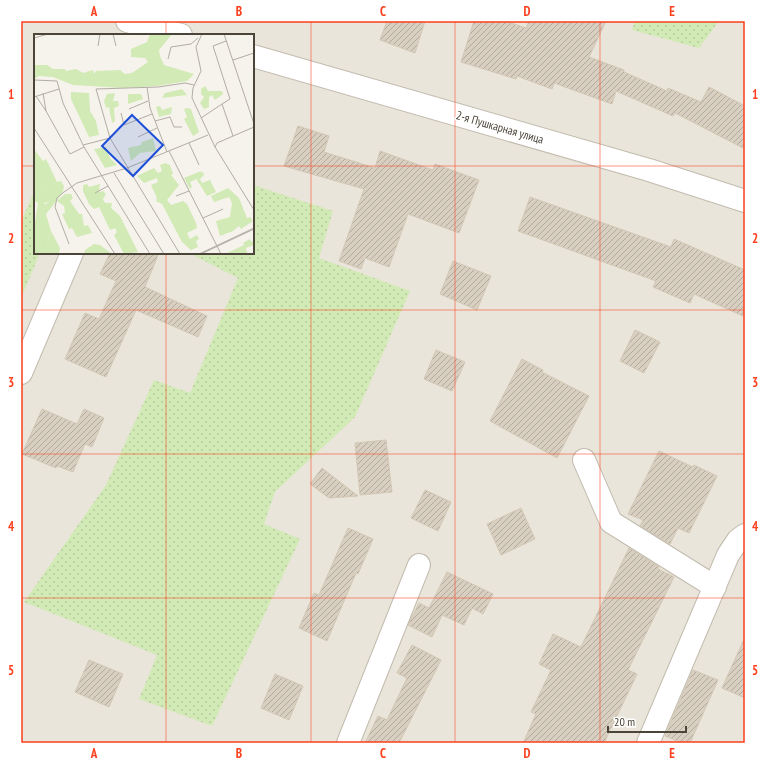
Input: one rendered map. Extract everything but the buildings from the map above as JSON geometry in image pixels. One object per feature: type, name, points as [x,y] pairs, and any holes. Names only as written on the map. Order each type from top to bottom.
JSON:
[{"type":"street","points":[[127,21],[171,31]]},
{"type":"street","name":"2-я Пушкарная улица","points":[[254,56],[634,166],[745,201]]},
{"type":"street","points":[[21,373],[72,254]]},
{"type":"street","points":[[584,460],[611,522],[715,587]]},
{"type":"street","points":[[648,743],[728,555],[738,540],[745,535]]},
{"type":"street","points":[[348,743],[419,565]]},
{"type":"shaded area","points":[[21,21],[745,21],[745,743],[21,743]]},
{"type":"green space","points":[[635,21],[719,21],[699,48],[632,30]]},
{"type":"green space","points":[[254,185],[333,211],[319,258],[410,291],[355,417],[275,492],[264,524],[300,539],[212,726],[139,699],[157,655],[24,602],[106,485],[154,380],[190,393],[238,278],[191,254],[254,254]]},
{"type":"green space","points":[[34,192],[34,254],[40,254],[21,298],[21,222]]}]
